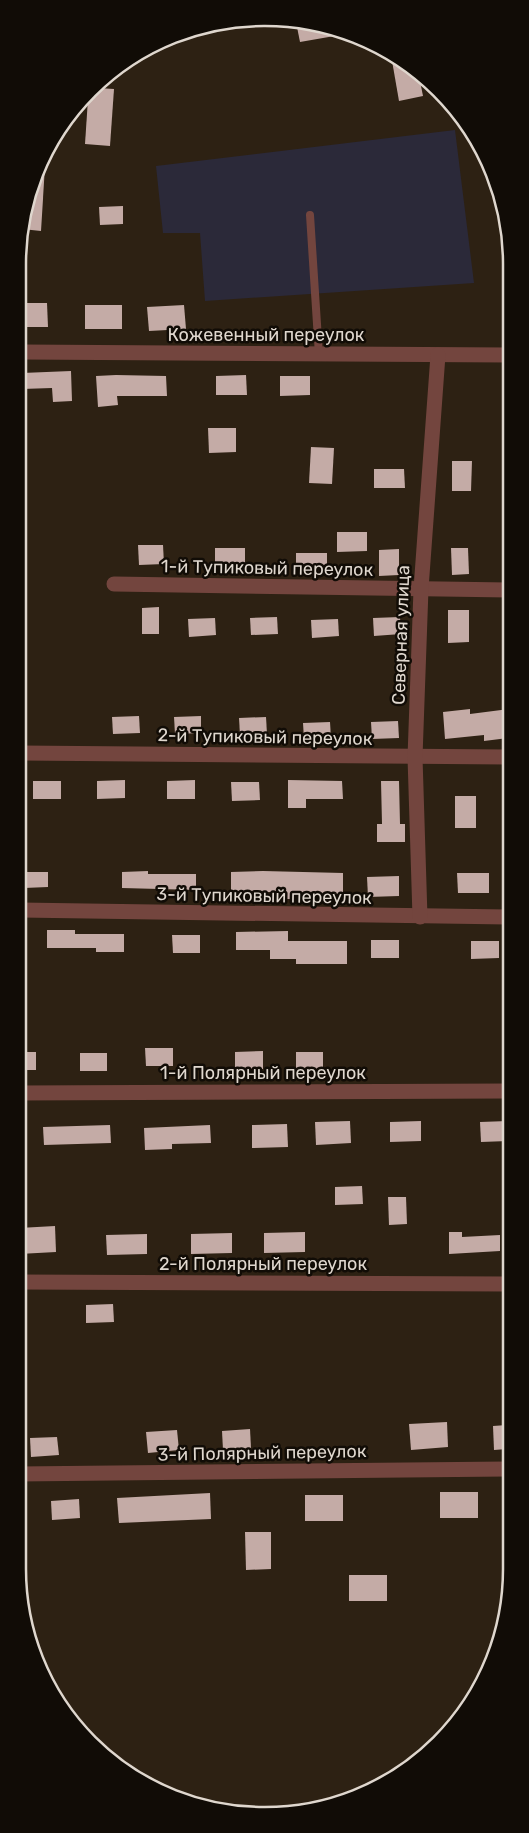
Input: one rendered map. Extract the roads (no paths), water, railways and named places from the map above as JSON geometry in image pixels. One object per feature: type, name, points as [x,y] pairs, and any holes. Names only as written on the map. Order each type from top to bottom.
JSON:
[{"type":"street","name":"Кожевенный переулок","points":[[26,352],[503,356]]},
{"type":"street","name":"Северная улица","points":[[420,917],[416,757],[421,589],[438,355]]},
{"type":"street","name":"1-й Тупиковый переулок","points":[[114,584],[503,590]]},
{"type":"street","name":"2-й Тупиковый переулок","points":[[26,753],[503,757]]},
{"type":"street","name":"3-й Тупиковый переулок","points":[[26,910],[503,917]]},
{"type":"street","name":"1-й Полярный переулок","points":[[26,1093],[503,1091]]},
{"type":"street","name":"2-й Полярный переулок","points":[[26,1282],[503,1284]]},
{"type":"street","name":"3-й Полярный переулок","points":[[26,1474],[503,1469]]},
{"type":"lane","points":[[310,215],[319,354]]}]
